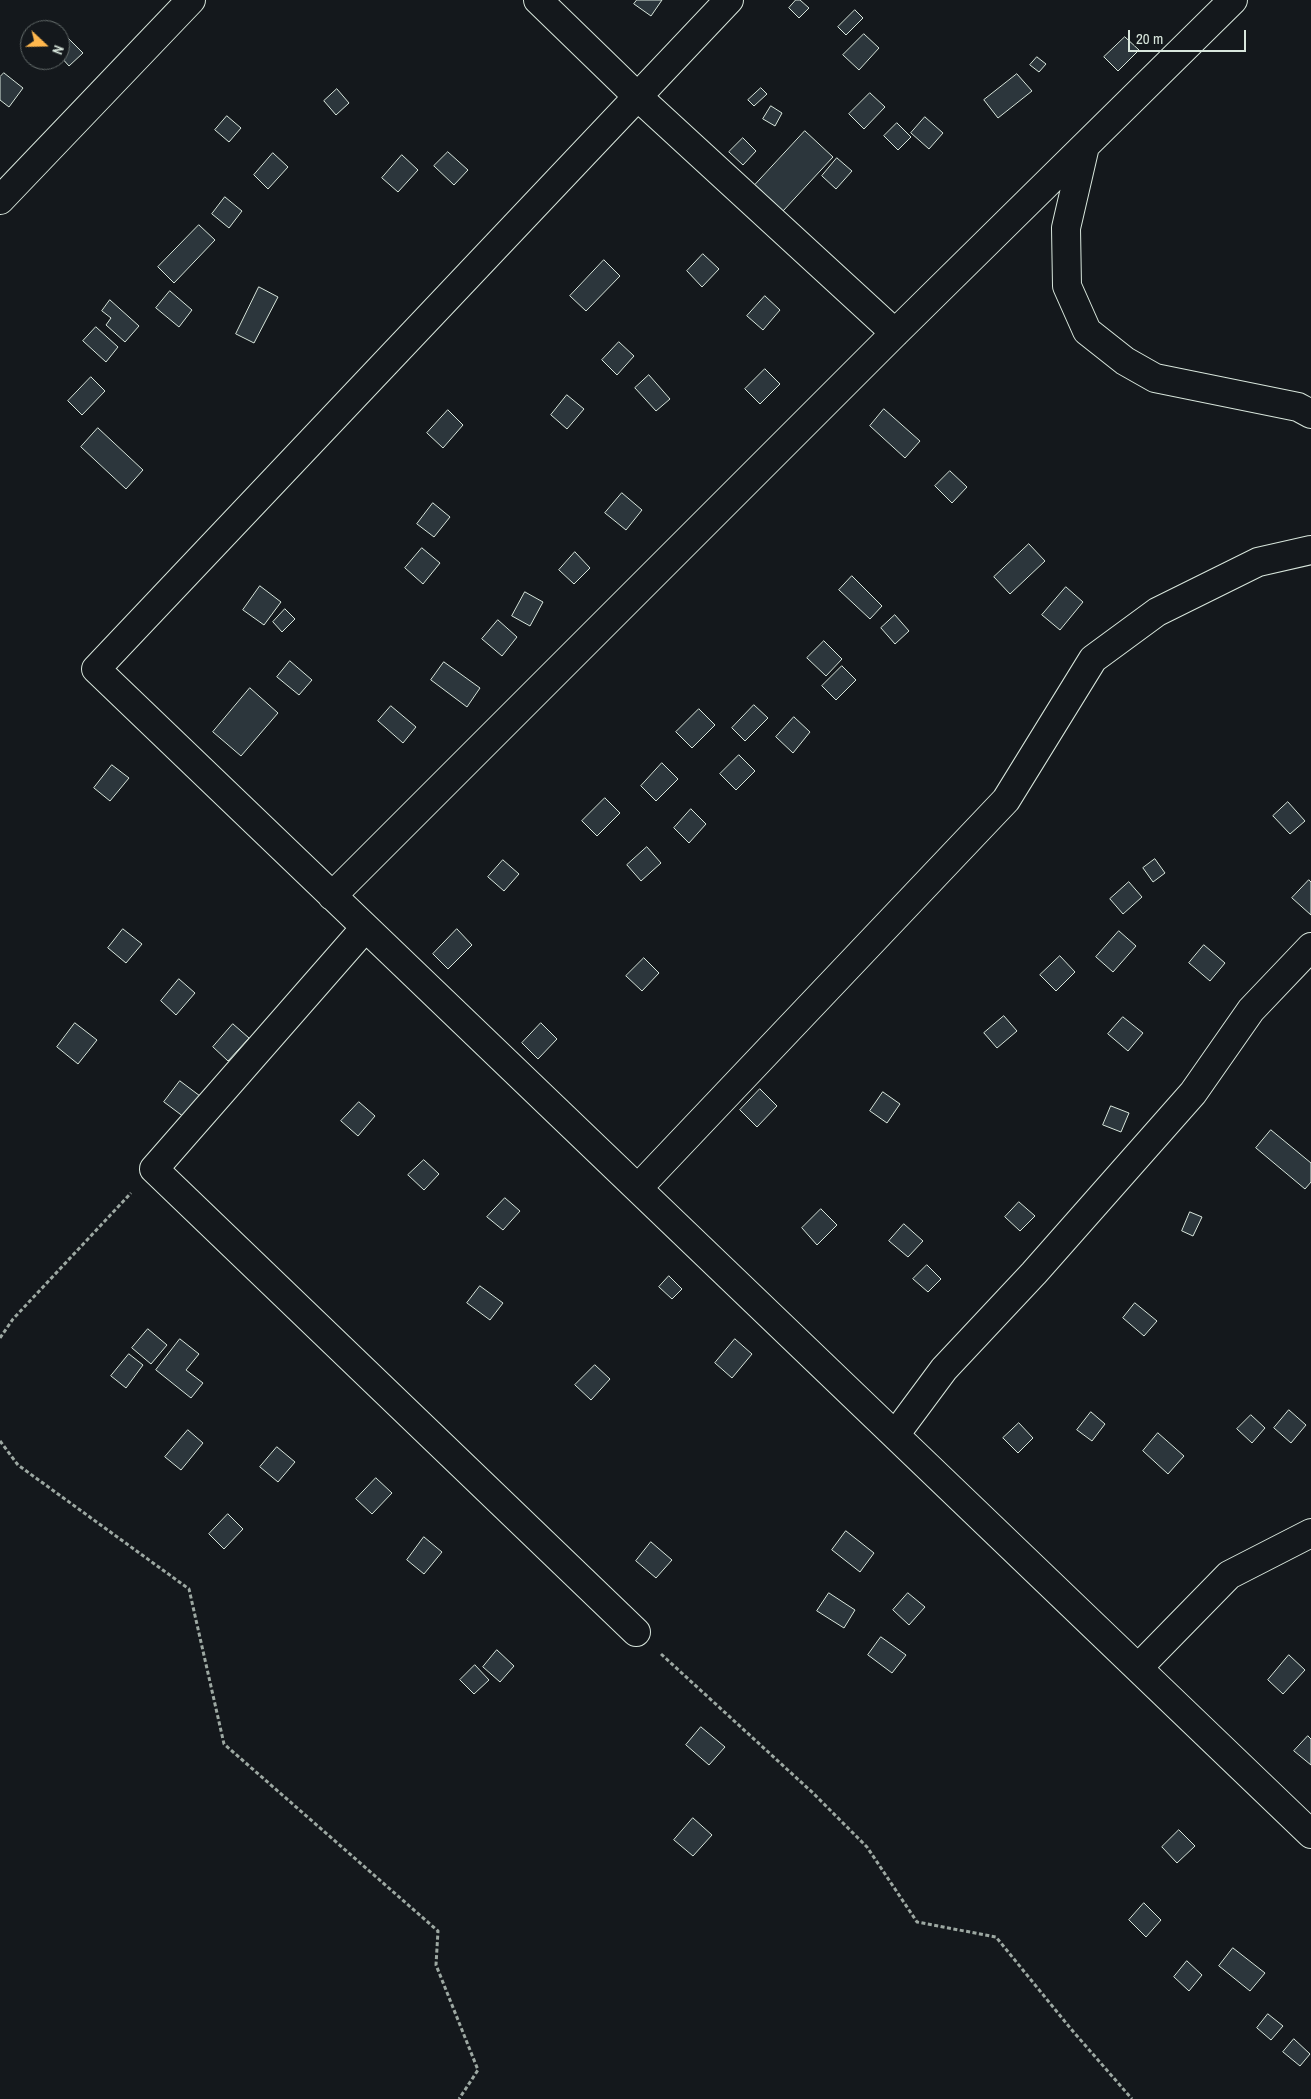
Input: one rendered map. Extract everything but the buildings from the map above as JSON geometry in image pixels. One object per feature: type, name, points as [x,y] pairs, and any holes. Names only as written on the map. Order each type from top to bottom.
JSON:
[{"type":"street","points":[[0,200],[191,0]]},
{"type":"street","points":[[538,0],[637,96],[895,333]]},
{"type":"street","points":[[729,0],[96,669],[1311,1834]]},
{"type":"street","points":[[332,896],[895,333],[1233,0]]},
{"type":"street","points":[[1085,146],[1066,228],[1067,286],[1087,331],[1125,361],[1155,378],[1298,407],[1311,414]]},
{"type":"street","points":[[638,1188],[1006,800],[1093,660],[1157,612],[1258,562],[1311,550]]},
{"type":"street","points":[[366,928],[154,1169],[636,1632]]},
{"type":"street","points":[[895,1435],[944,1369],[1034,1273],[1193,1093],[1251,1010],[1311,947]]},
{"type":"street","points":[[1138,1668],[1229,1576],[1311,1533]]},
{"type":"path","points":[[0,1338],[13,1319],[154,1169]]},
{"type":"path","points":[[0,1441],[18,1465],[189,1589],[224,1744],[438,1930],[436,1965],[478,2070],[459,2099]]},
{"type":"path","points":[[636,1632],[814,1793],[866,1847],[917,1922],[996,1937],[1071,2030],[1132,2099]]}]
